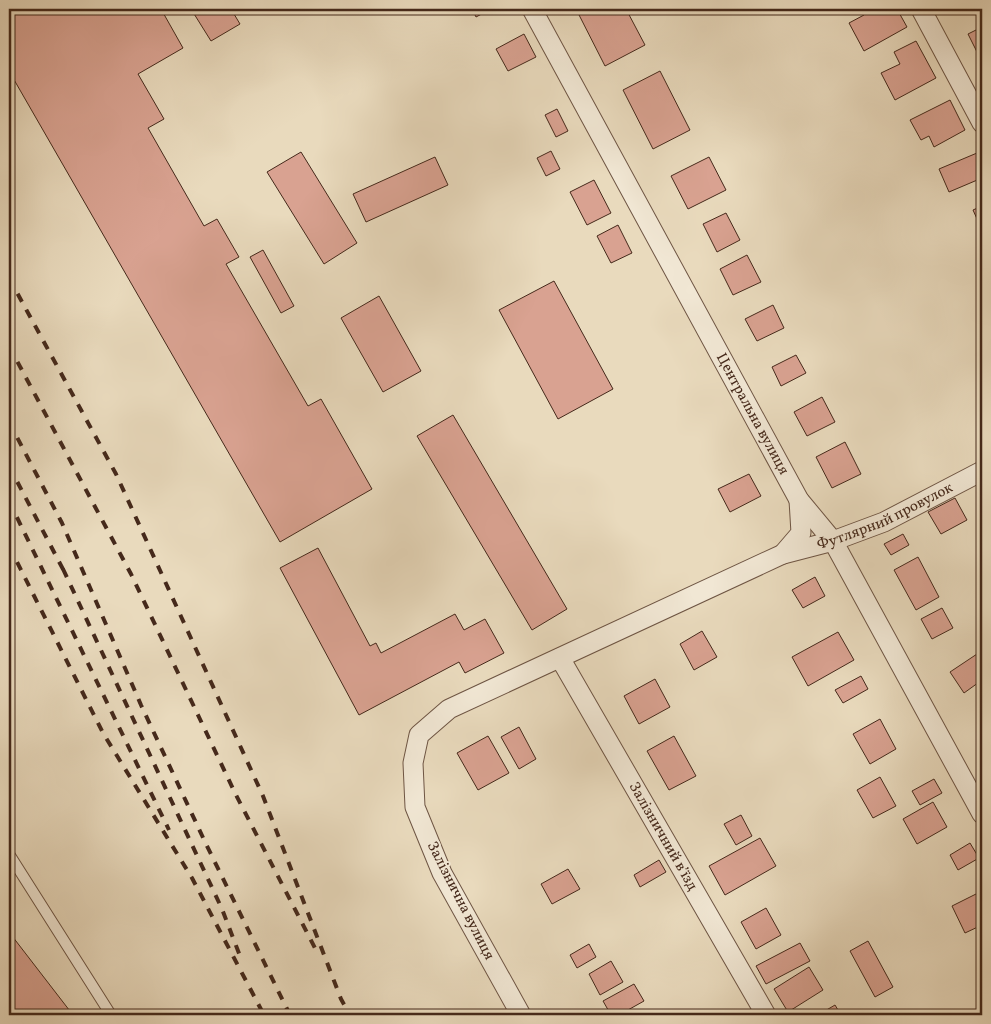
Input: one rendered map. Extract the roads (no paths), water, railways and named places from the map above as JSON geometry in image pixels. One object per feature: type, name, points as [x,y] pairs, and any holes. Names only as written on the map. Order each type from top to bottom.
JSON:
[{"type":"street","name":"Центральна вулиця","points":[[532,9],[799,500],[833,541],[982,814]]},
{"type":"street","points":[[921,9],[982,123]]},
{"type":"street","name":"Футлярний провулок","points":[[560,658],[784,554],[833,541],[884,522],[982,471]]},
{"type":"street","points":[[784,554],[801,533],[799,500]]},
{"type":"street","name":"Залізнична вулиця","points":[[521,1015],[442,873],[415,807],[413,763],[419,735],[449,709],[560,658]]},
{"type":"street","name":"Залізничний в’їзд","points":[[560,658],[766,1015]]},
{"type":"lane","points":[[9,854],[112,1015]]},
{"type":"railway","points":[[9,278],[116,474],[263,796],[341,999],[350,1015]]},
{"type":"railway","points":[[9,346],[131,574],[236,795],[316,950]]},
{"type":"railway","points":[[9,422],[62,523],[141,705],[206,844],[290,1015]]},
{"type":"railway","points":[[9,466],[66,575]]},
{"type":"railway","points":[[9,501],[169,830]]},
{"type":"railway","points":[[9,546],[103,733],[192,878],[264,1015]]},
{"type":"railway","points":[[63,569],[222,909],[240,956]]}]
